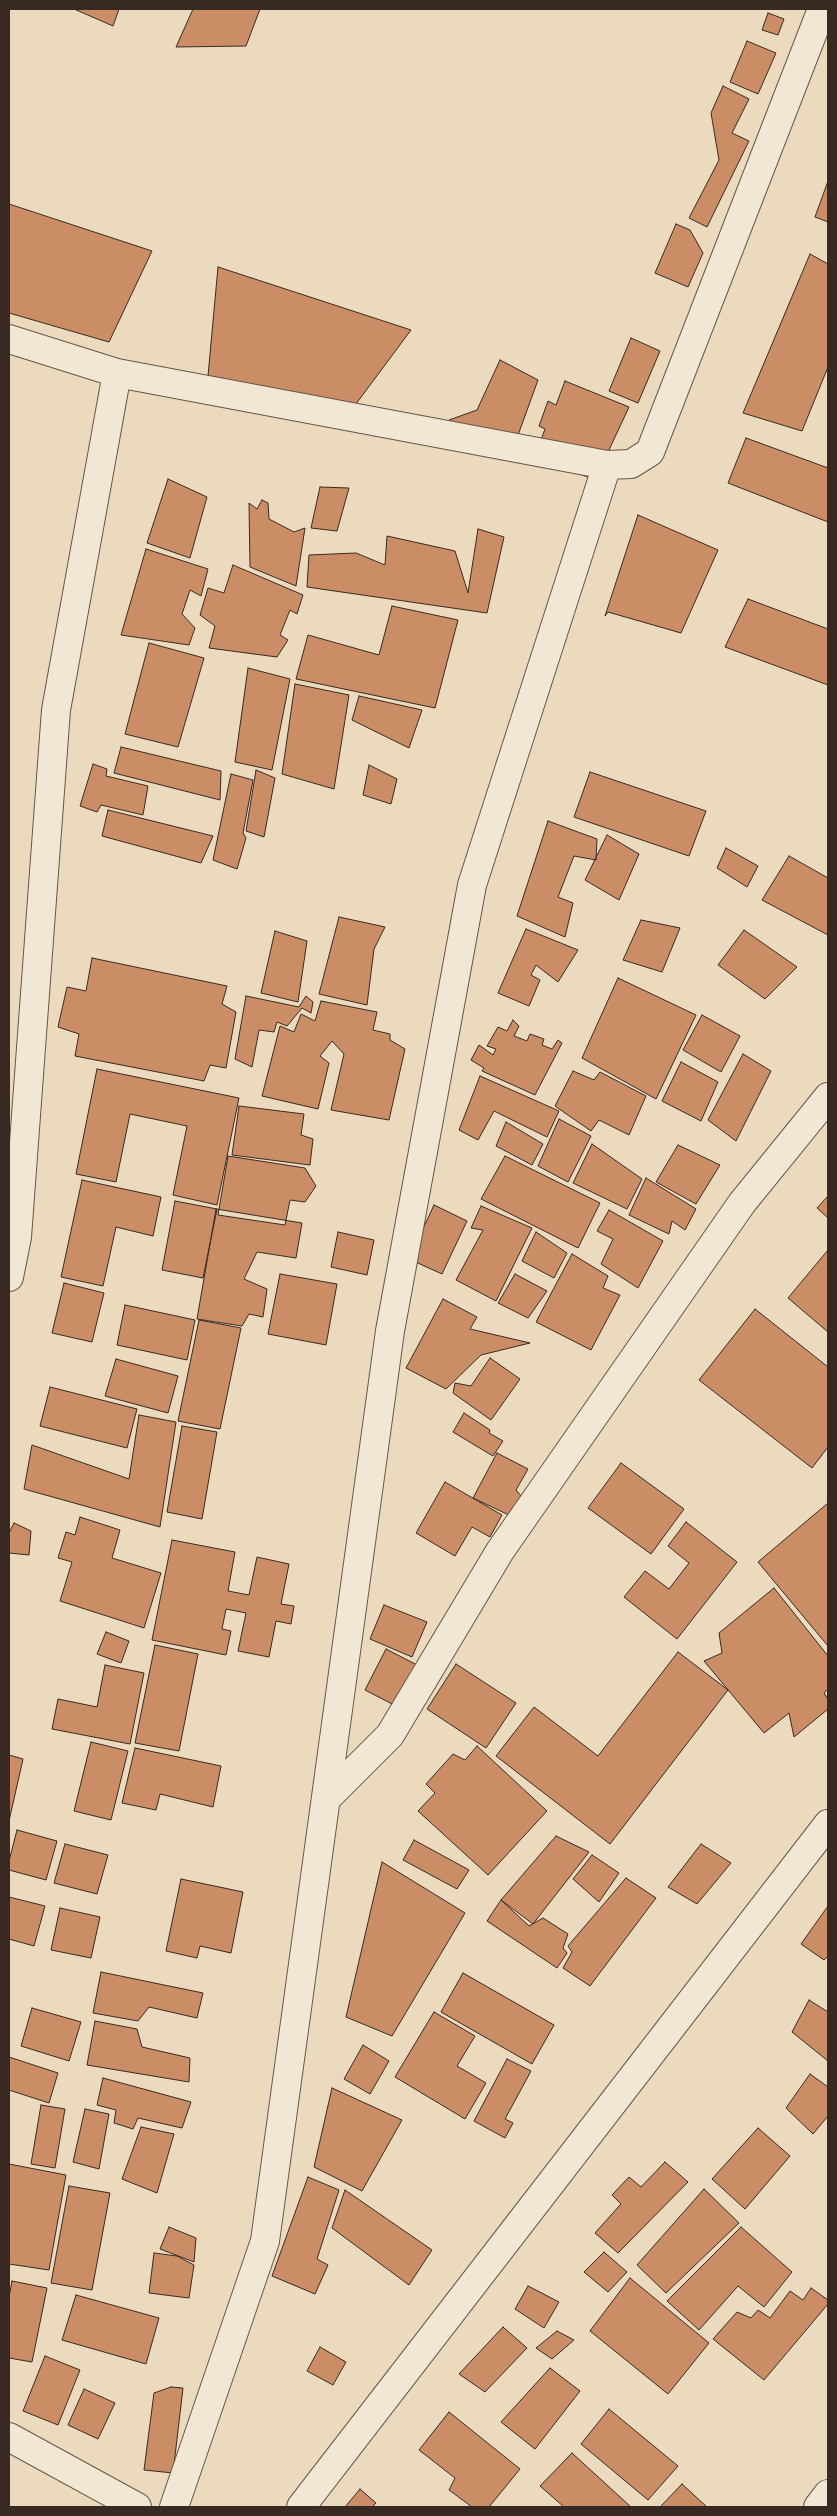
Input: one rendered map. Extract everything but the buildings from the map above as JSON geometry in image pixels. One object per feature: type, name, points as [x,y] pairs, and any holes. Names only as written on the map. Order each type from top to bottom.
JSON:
[{"type":"street","points":[[9,339],[117,373],[607,465],[631,464],[650,452],[822,9]]},
{"type":"street","points":[[9,1277],[17,1237],[56,710],[117,373]]},
{"type":"street","points":[[174,2507],[265,2241],[390,1331],[472,885],[607,465]]},
{"type":"street","points":[[326,1799],[390,1735],[500,1551],[742,1203],[828,1097]]},
{"type":"street","points":[[301,2507],[828,1824]]},
{"type":"street","points":[[9,2437],[137,2507]]},
{"type":"street","points":[[818,2507],[828,2494]]}]
